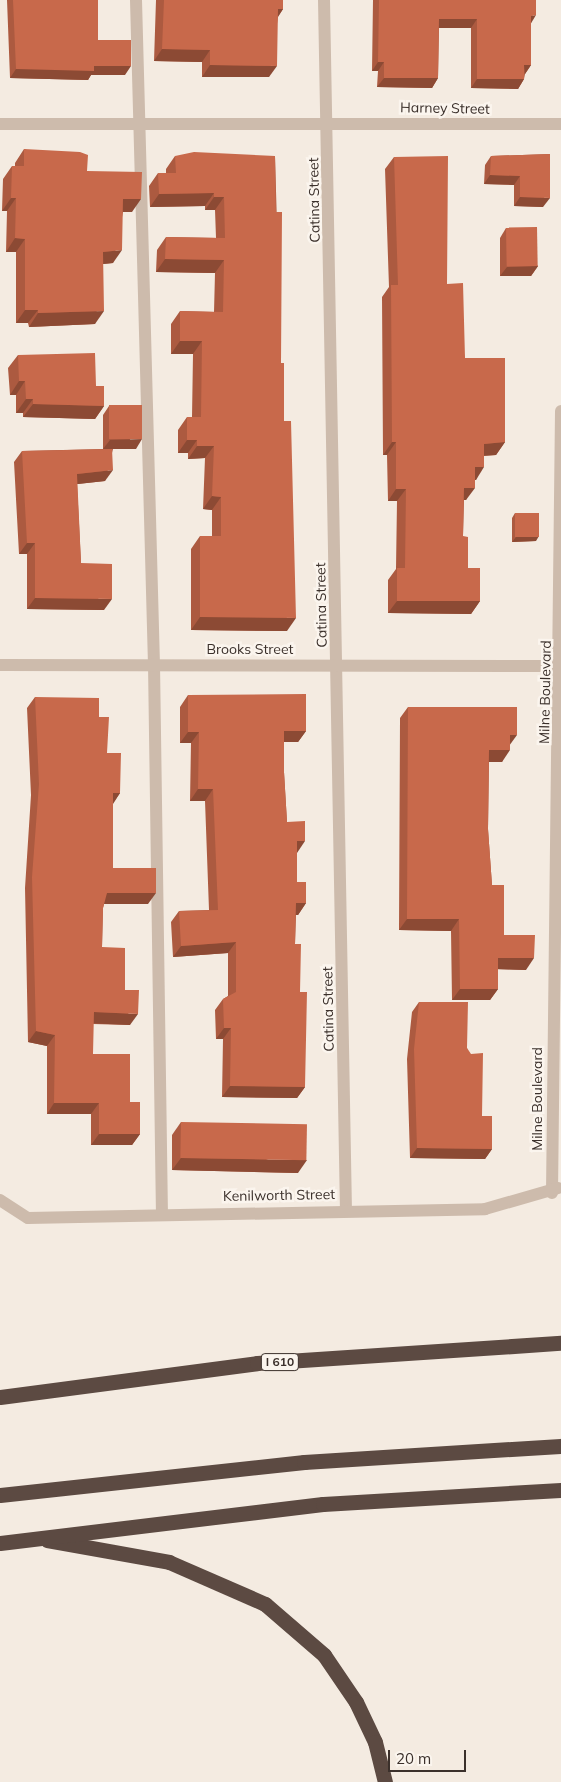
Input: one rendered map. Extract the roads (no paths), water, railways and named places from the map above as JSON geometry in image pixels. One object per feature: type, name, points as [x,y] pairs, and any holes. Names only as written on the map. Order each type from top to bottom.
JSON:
[{"type":"highway","name":"I 610","points":[[0,1397],[257,1363],[561,1343]]},
{"type":"highway","points":[[0,1495],[285,1463],[561,1446]]},
{"type":"highway","points":[[0,1543],[30,1537],[323,1504],[561,1490]]},
{"type":"highway","points":[[30,1537],[169,1562],[265,1604],[324,1655],[356,1702],[375,1742],[385,1782]]},
{"type":"street","points":[[136,0],[142,123],[146,484],[154,664],[162,1214]]},
{"type":"street","name":"Catina Street","points":[[324,0],[328,121],[346,1209]]},
{"type":"street","name":"Harney Street","points":[[0,124],[328,121],[561,124]]},
{"type":"street","name":"Milne Boulevard","points":[[557,1190],[561,411]]},
{"type":"street","name":"Brooks Street","points":[[0,664],[337,663],[561,666]]},
{"type":"street","name":"Milne Boulevard","points":[[557,974],[561,948]]},
{"type":"street","name":"Kenilworth Street","points":[[0,1200],[28,1218],[346,1209],[485,1209],[557,1190]]}]
